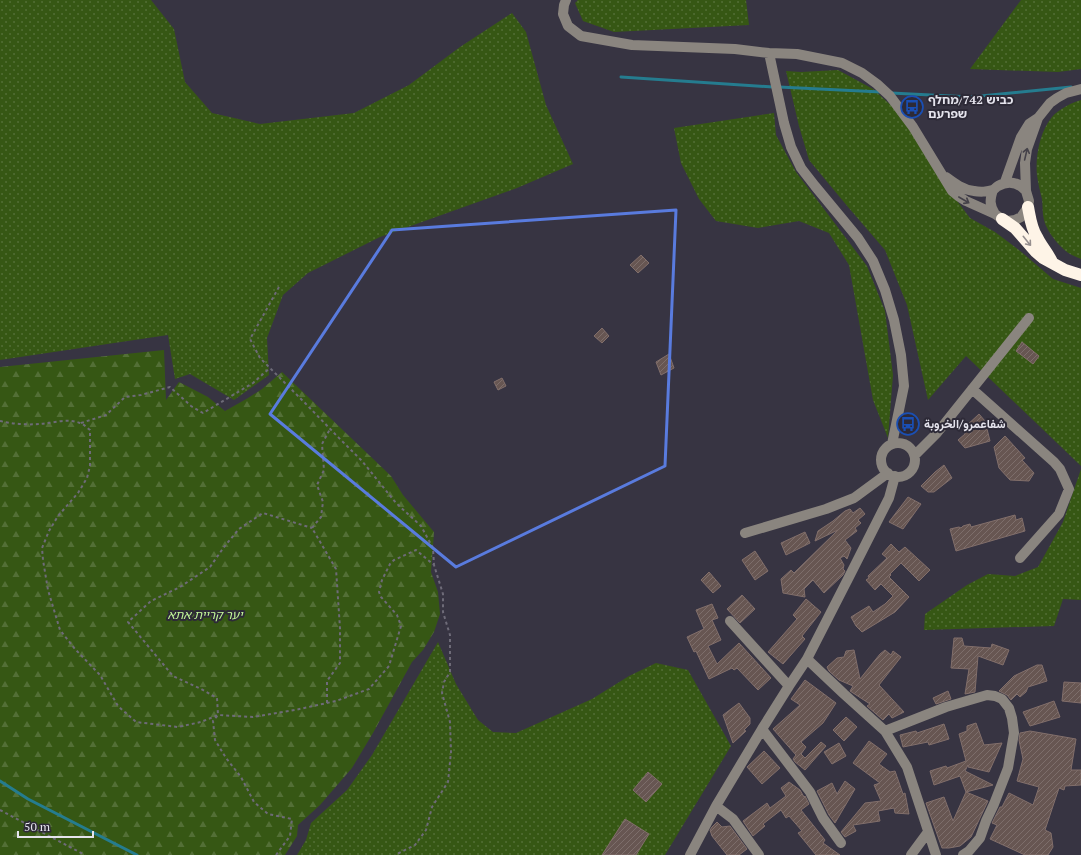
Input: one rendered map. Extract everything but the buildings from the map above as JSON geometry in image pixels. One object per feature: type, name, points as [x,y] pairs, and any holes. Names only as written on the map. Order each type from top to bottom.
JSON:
[{"type":"highway","points":[[1028,207],[1036,237],[1049,254],[1052,263]]},
{"type":"highway","points":[[998,216],[1015,228],[1043,258],[1065,270],[1078,272]]},
{"type":"street","points":[[566,0],[563,14],[568,26],[581,36],[632,45],[735,49],[769,53],[797,54],[842,63],[862,73],[890,96],[914,128],[952,191],[974,205],[1008,221],[1021,217],[1028,207],[1024,163],[1027,149],[1038,118]]},
{"type":"street","points":[[769,53],[784,123],[791,147],[801,168],[814,186],[858,238],[873,261],[885,290],[894,320],[901,355],[904,386],[892,444]]},
{"type":"street","points":[[1006,182],[1021,137],[1029,124],[1038,118],[1050,103],[1057,98],[1066,93],[1081,89]]},
{"type":"street","points":[[943,175],[954,183],[972,191],[981,192],[993,190],[1006,182],[1017,183],[1026,191]]},
{"type":"street","points":[[993,190],[990,205],[998,216]]},
{"type":"street","points":[[915,455],[937,433],[1029,318]]},
{"type":"street","points":[[972,389],[1054,462],[1060,469],[1069,489],[1058,514],[1020,558]]},
{"type":"street","points":[[898,442],[908,446],[915,455],[914,466],[906,475],[892,475],[882,465],[882,455],[884,450],[892,444],[898,442]]},
{"type":"street","points":[[745,533],[826,509],[854,498],[892,475]]},
{"type":"street","points":[[690,855],[716,806],[762,729],[807,659],[889,498],[892,475]]},
{"type":"street","points":[[730,622],[789,686]]},
{"type":"street","points":[[807,659],[885,731],[907,767],[936,855]]},
{"type":"street","points":[[885,731],[946,707],[987,695],[1002,699],[1009,708],[1014,733],[1008,768],[980,838],[969,851],[963,855]]},
{"type":"street","points":[[762,729],[810,792],[823,818],[841,843]]},
{"type":"street","points":[[716,806],[733,820],[759,855]]},
{"type":"street","points":[[910,855],[928,832]]},
{"type":"path","points":[[279,287],[250,339],[260,358],[362,461],[396,503],[421,526],[433,548],[434,565],[443,594],[443,612],[450,636],[450,672],[444,682],[442,693],[450,722],[451,752],[448,782],[432,807],[426,830],[415,845],[395,855]]},
{"type":"path","points":[[0,421],[10,423],[40,424],[57,421],[81,423],[106,415],[125,397],[141,395],[170,387],[191,406],[203,413],[253,383],[270,368]]},
{"type":"path","points":[[81,423],[90,430],[90,466],[87,478],[78,493],[58,516],[49,531],[42,548],[48,590],[60,630],[74,649],[100,675],[118,706],[136,722],[178,727],[202,722],[218,715],[253,717],[327,703],[369,689],[389,666],[401,626],[397,615],[381,597],[379,592],[382,580],[390,564],[394,560],[416,550],[434,565]]},
{"type":"path","points":[[312,528],[321,517],[324,502],[317,485],[324,470],[322,444],[330,429]]},
{"type":"path","points":[[276,855],[290,836],[292,820],[268,814],[254,802],[241,777],[226,758],[215,740],[213,721],[218,715],[217,698],[202,689],[173,676],[128,622],[151,601],[180,587],[210,567],[239,529],[263,513],[312,528],[336,569],[340,628],[340,663],[327,681],[327,703]]},
{"type":"path","points":[[0,810],[85,855]]},
{"type":"highlighted area","points":[[676,210],[665,466],[456,567],[270,414],[392,230]]},
{"type":"green space","points":[[0,0],[151,0],[174,29],[185,82],[212,113],[260,124],[354,113],[409,85],[460,47],[512,13],[526,32],[546,105],[573,164],[517,188],[380,237],[308,273],[283,295],[267,338],[269,375],[234,400],[190,374],[175,379],[168,335],[0,360]]},
{"type":"green space","points":[[578,0],[746,0],[749,25],[614,32],[583,21],[575,3]]},
{"type":"green space","points":[[1021,0],[1081,0],[1081,69],[1058,72],[970,69]]},
{"type":"green space","points":[[838,70],[873,89],[906,119],[948,189],[970,218],[995,232],[1053,279],[1081,288],[1081,466],[966,356],[928,400],[907,305],[885,250],[809,160],[799,126],[786,71],[801,72]]},
{"type":"green space","points":[[1081,100],[1081,259],[1071,255],[1062,248],[1048,230],[1043,217],[1042,199],[1037,175],[1037,160],[1041,137],[1044,129],[1052,117],[1062,109]]},
{"type":"green space","points":[[774,113],[776,135],[796,172],[867,266],[885,311],[893,375],[888,438],[873,400],[849,265],[829,233],[799,221],[758,228],[716,221],[699,199],[681,163],[674,128]]},
{"type":"green space","name":"יער קריית אתא","points":[[164,350],[166,400],[179,382],[208,397],[225,411],[262,389],[282,372],[391,476],[403,495],[434,532],[431,572],[438,592],[440,614],[434,632],[423,650],[412,662],[352,768],[320,805],[298,825],[297,836],[285,855],[0,855],[0,367]]},
{"type":"green space","points":[[1081,469],[1081,600],[1063,599],[1054,626],[924,630],[925,614],[967,585],[988,574],[1015,576],[1038,567],[1063,522]]},
{"type":"green space","points":[[438,642],[456,684],[478,720],[493,732],[516,733],[592,699],[629,676],[656,663],[688,670],[731,746],[665,855],[297,855],[306,840],[311,823],[347,790],[372,755]]},
{"type":"waterway","points":[[621,77],[773,87]]},
{"type":"waterway","points":[[779,87],[881,92]]},
{"type":"waterway","points":[[891,93],[971,97],[1071,87]]},
{"type":"waterway","points":[[0,781],[28,799],[137,855]]},
{"type":"place","name":"כביש 742/מחלף שפרעם","points":[[912,107]]},
{"type":"place","name":"شفاعمرو/الخروبة","points":[[908,424]]}]
